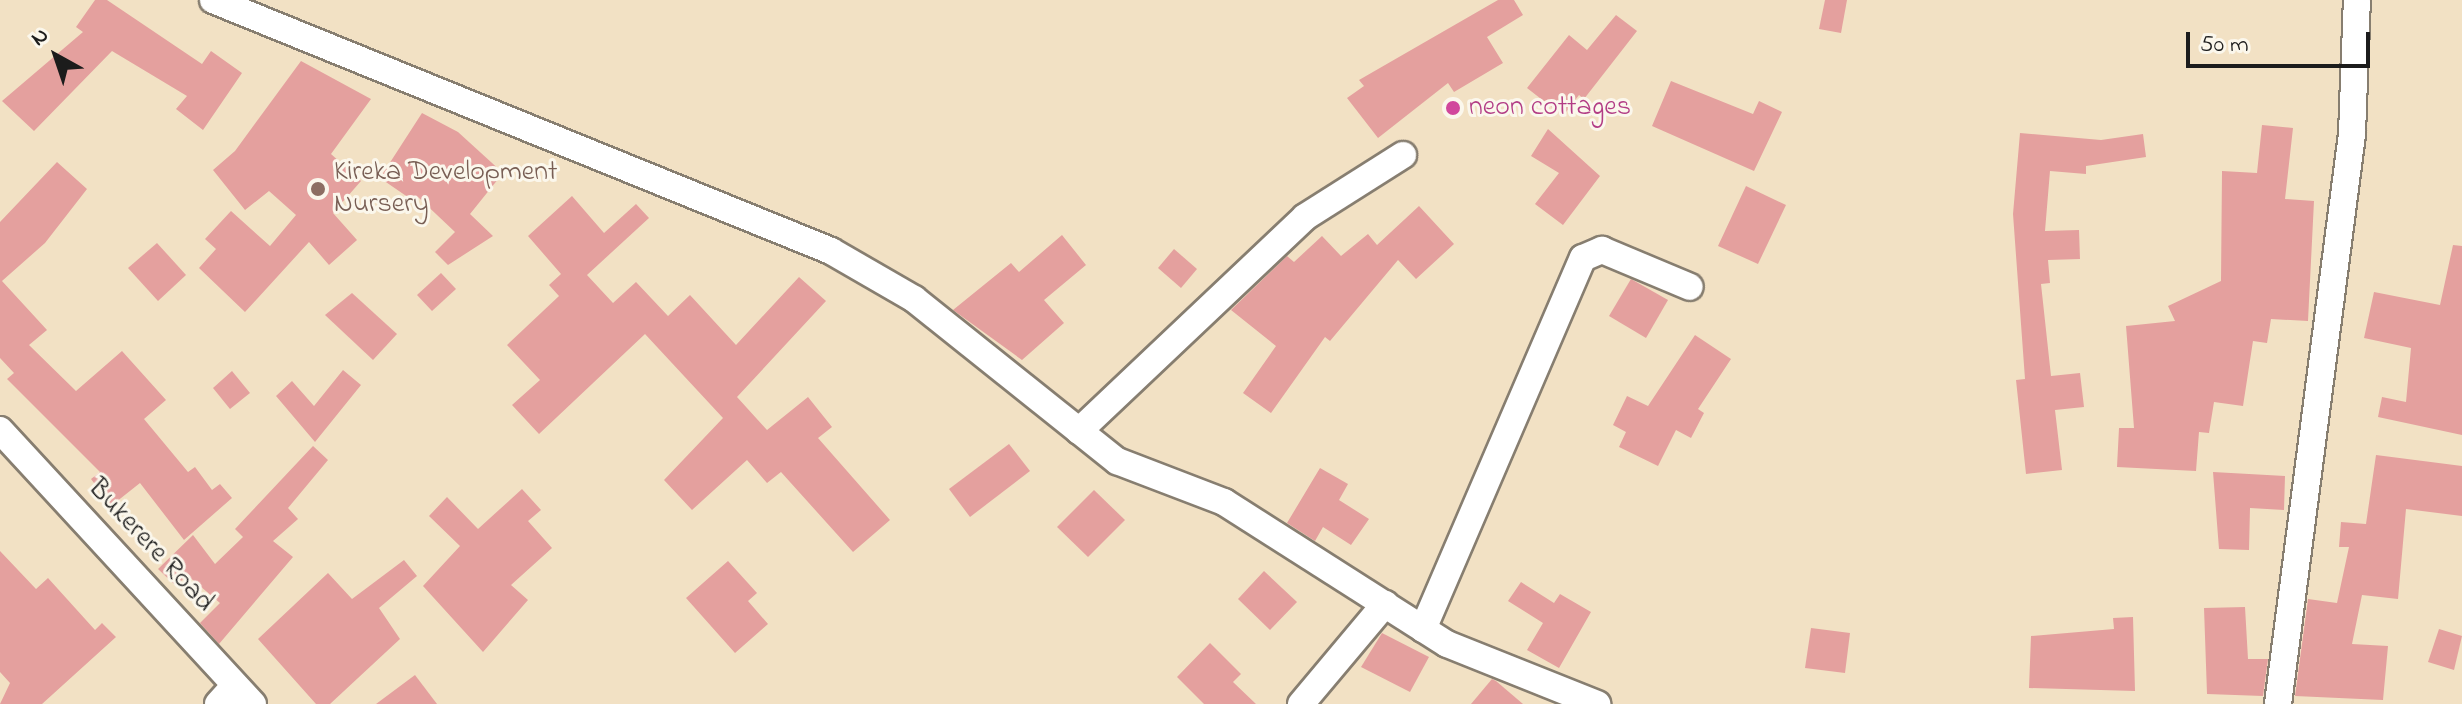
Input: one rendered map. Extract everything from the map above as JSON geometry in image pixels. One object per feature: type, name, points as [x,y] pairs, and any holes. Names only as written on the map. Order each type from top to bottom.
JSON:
[{"type":"street","points":[[213,0],[247,6],[408,81],[831,251],[914,299],[1117,461],[1224,502],[1423,629],[1501,670],[1597,704]]},
{"type":"street","points":[[2278,704],[2352,134],[2357,0]]},
{"type":"street","points":[[1079,431],[1305,217],[1403,155]]},
{"type":"street","points":[[1423,629],[1583,258],[1602,250],[1690,287]]},
{"type":"street","name":"Bukerere Road","points":[[0,430],[236,698]]},
{"type":"street","points":[[1301,704],[1385,604]]},
{"type":"building","points":[[95,0],[107,0],[202,64],[211,51],[242,73],[203,130],[176,109],[187,96],[112,51],[34,131],[2,101],[83,32],[76,27]]},
{"type":"building","points":[[1498,0],[1514,0],[1523,15],[1487,37],[1503,63],[1454,92],[1448,83],[1378,138],[1347,98],[1364,86],[1359,80]]},
{"type":"building","points":[[1825,0],[1847,0],[1841,33],[1819,29]]},
{"type":"building","points":[[1616,15],[1637,31],[1584,99],[1579,95],[1563,116],[1527,88],[1569,35],[1587,50]]},
{"type":"building","points":[[301,61],[371,99],[331,154],[361,181],[333,213],[357,240],[329,265],[309,242],[245,312],[199,268],[216,249],[205,239],[231,211],[270,246],[296,215],[269,191],[245,210],[213,170],[235,151]]},
{"type":"building","points":[[1671,81],[1753,114],[1759,101],[1782,112],[1754,171],[1652,126]]},
{"type":"building","points":[[422,113],[458,132],[503,173],[470,214],[493,236],[448,265],[435,252],[455,232],[418,197],[415,202],[380,178]]},
{"type":"building","points":[[2262,125],[2293,128],[2285,199],[2314,201],[2308,321],[2271,319],[2267,343],[2253,341],[2243,406],[2214,402],[2209,433],[2199,432],[2196,471],[2117,467],[2119,428],[2134,428],[2126,326],[2175,321],[2168,306],[2221,281],[2222,171],[2257,173]]},
{"type":"building","points":[[1548,129],[1600,176],[1563,225],[1535,204],[1559,173],[1531,156]]},
{"type":"building","points":[[2020,133],[2101,140],[2143,134],[2146,157],[2086,166],[2086,174],[2050,171],[2045,231],[2079,230],[2080,259],[2048,260],[2050,283],[2041,284],[2051,376],[2080,373],[2084,407],[2055,410],[2062,470],[2026,474],[2016,380],[2025,379],[2013,214]]},
{"type":"building","points":[[57,162],[87,189],[45,243],[2,281],[47,330],[29,345],[76,391],[122,351],[166,400],[144,419],[188,472],[195,467],[212,490],[220,484],[232,498],[184,540],[140,483],[111,506],[91,479],[100,472],[7,379],[14,373],[0,358],[0,222]]},
{"type":"building","points":[[1746,186],[1786,205],[1758,264],[1718,246]]},
{"type":"building","points":[[572,196],[604,233],[636,204],[649,218],[587,275],[613,303],[636,282],[668,316],[690,295],[736,345],[799,277],[826,301],[737,397],[767,430],[808,397],[832,427],[818,438],[890,520],[853,552],[781,472],[767,483],[747,460],[692,510],[664,480],[723,418],[645,334],[539,434],[512,405],[540,380],[507,345],[559,296],[549,285],[561,274],[528,236]]},
{"type":"building","points":[[1419,206],[1454,244],[1416,279],[1398,260],[1330,341],[1325,337],[1271,413],[1243,393],[1276,346],[1231,310],[1287,256],[1294,262],[1322,236],[1341,256],[1368,234],[1377,245]]},
{"type":"building","points":[[1062,235],[1086,265],[1044,300],[1064,323],[1022,360],[953,310],[1011,263],[1019,272]]},
{"type":"building","points":[[157,243],[186,275],[158,301],[128,268]]},
{"type":"building","points":[[2453,245],[2462,246],[2462,435],[2378,417],[2382,397],[2406,402],[2411,348],[2364,338],[2374,292],[2440,305]]},
{"type":"building","points":[[1174,249],[1197,269],[1181,288],[1158,268]]},
{"type":"building","points":[[441,273],[456,289],[432,311],[417,295]]},
{"type":"building","points":[[1631,279],[1668,300],[1646,338],[1609,316]]},
{"type":"building","points":[[352,293],[397,334],[373,360],[325,315]]},
{"type":"building","points":[[1695,335],[1731,359],[1698,409],[1704,413],[1691,438],[1676,430],[1658,466],[1619,447],[1626,432],[1613,425],[1627,396],[1648,406]]},
{"type":"building","points":[[343,370],[361,385],[315,442],[276,396],[292,381],[314,406]]},
{"type":"building","points":[[232,371],[250,393],[230,409],[213,388]]},
{"type":"building","points":[[1009,444],[1030,471],[970,517],[949,489]]},
{"type":"building","points":[[313,446],[328,460],[288,508],[298,519],[273,541],[293,557],[219,644],[200,623],[220,603],[187,575],[176,586],[158,569],[193,535],[215,564],[243,537],[235,529]]},
{"type":"building","points":[[2376,455],[2462,466],[2462,516],[2406,509],[2398,599],[2362,595],[2352,644],[2388,646],[2383,700],[2295,696],[2308,599],[2337,603],[2349,547],[2339,547],[2341,522],[2366,524]]},
{"type":"building","points":[[1320,468],[1348,484],[1339,500],[1369,519],[1351,545],[1323,527],[1315,541],[1287,523]]},
{"type":"building","points":[[2213,472],[2285,476],[2284,510],[2250,508],[2249,550],[2219,549]]},
{"type":"building","points":[[522,489],[541,510],[528,521],[552,548],[511,585],[528,600],[483,652],[423,586],[460,546],[429,516],[447,497],[478,529]]},
{"type":"building","points":[[1094,490],[1125,520],[1088,557],[1057,527]]},
{"type":"building","points":[[0,551],[36,589],[48,578],[95,630],[102,623],[116,637],[42,704],[0,704],[10,683],[0,672]]},
{"type":"building","points":[[404,560],[417,576],[379,608],[400,639],[330,704],[316,704],[258,639],[328,573],[352,599]]},
{"type":"building","points":[[728,561],[757,593],[748,601],[768,624],[735,653],[686,598]]},
{"type":"building","points":[[1264,571],[1297,602],[1270,630],[1238,599]]},
{"type":"building","points":[[1521,582],[1554,603],[1560,594],[1591,612],[1559,668],[1527,650],[1543,623],[1508,601]]},
{"type":"building","points":[[2245,607],[2248,659],[2268,659],[2263,696],[2207,694],[2204,608]]},
{"type":"building","points":[[2133,617],[2135,691],[2029,688],[2031,636],[2114,629],[2113,618]]},
{"type":"building","points":[[1811,628],[1850,633],[1845,673],[1805,668]]},
{"type":"building","points":[[2439,629],[2462,636],[2454,670],[2428,662]]},
{"type":"building","points":[[1382,633],[1429,657],[1410,692],[1361,667]]},
{"type":"building","points":[[1210,643],[1241,674],[1233,682],[1256,704],[1204,704],[1177,677]]},
{"type":"building","points":[[415,675],[437,704],[376,704]]},
{"type":"building","points":[[1492,679],[1496,681],[1523,704],[1471,704]]},
{"type":"place","name":"neon cottages","points":[[1453,108]]},
{"type":"place","name":"Kireka Development Nursery","points":[[318,189]]}]
